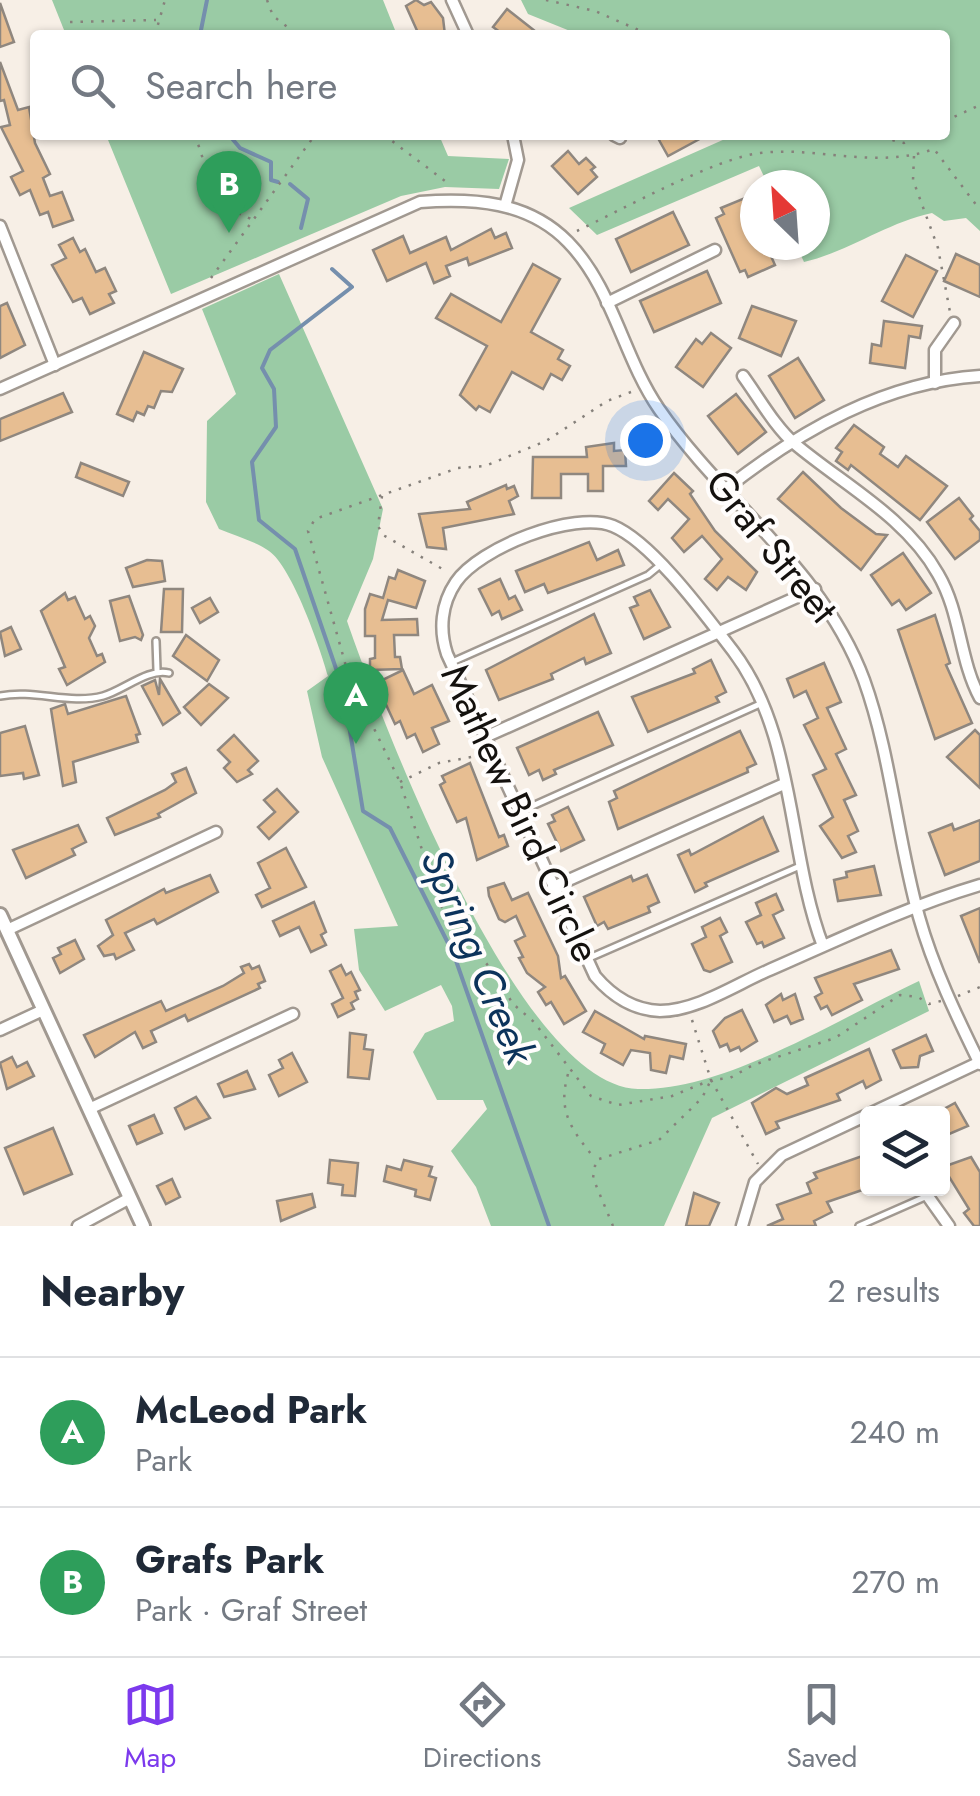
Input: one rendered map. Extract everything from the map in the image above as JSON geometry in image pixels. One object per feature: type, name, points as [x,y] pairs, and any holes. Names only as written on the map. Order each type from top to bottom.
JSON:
[{"type":"street","points":[[452,0],[466,30]]},
{"type":"street","points":[[505,206],[518,160],[514,140]]},
{"type":"street","name":"Graf Street","points":[[0,389],[420,202],[460,199],[505,206],[544,224],[568,242],[607,303],[651,397],[815,589],[840,625],[864,682],[916,905],[950,998],[980,1062]]},
{"type":"street","points":[[0,226],[55,364]]},
{"type":"street","points":[[607,303],[715,250]]},
{"type":"street","points":[[935,382],[935,350],[954,323]]},
{"type":"street","points":[[743,376],[791,441],[906,530],[938,574],[956,616],[971,681],[980,698]]},
{"type":"street","points":[[727,488],[791,441],[855,408],[935,382],[980,376]]},
{"type":"street","name":"Mathew Bird Circle","points":[[823,946],[763,702],[718,633],[632,537],[596,521],[560,524],[482,559],[457,579],[442,622],[450,663],[587,959],[614,996],[636,1007],[662,1011],[688,1006],[916,905],[980,885]]},
{"type":"street","points":[[484,737],[815,589]]},
{"type":"street","points":[[553,887],[784,784]]},
{"type":"street","points":[[6,930],[216,832]]},
{"type":"street","points":[[0,916],[143,1226]]},
{"type":"street","points":[[0,1030],[44,1010]]},
{"type":"street","points":[[90,1110],[293,1014]]},
{"type":"street","points":[[889,1106],[980,1062]]},
{"type":"street","points":[[742,1226],[755,1182],[782,1155],[860,1120]]},
{"type":"street","points":[[927,1196],[948,1226]]},
{"type":"street","points":[[78,1226],[130,1198]]},
{"type":"lane","points":[[450,663],[659,566]]},
{"type":"lane","points":[[156,641],[157,670]]},
{"type":"lane","points":[[0,696],[20,692],[74,700],[99,697],[157,670],[169,673]]},
{"type":"lane","points":[[519,813],[763,702]]},
{"type":"lane","points":[[587,959],[803,866]]},
{"type":"lane","points":[[859,1226],[916,1196]]},
{"type":"path","points":[[155,30],[164,0]]},
{"type":"path","points":[[267,0],[272,16],[291,30]]},
{"type":"path","points":[[546,0],[595,11],[639,30]]},
{"type":"path","points":[[70,22],[156,20]]},
{"type":"path","points":[[950,120],[980,105]]},
{"type":"path","points":[[195,140],[210,192],[219,203],[252,220]]},
{"type":"path","points":[[211,278],[296,167],[312,140]]},
{"type":"path","points":[[391,140],[449,184]]},
{"type":"path","points":[[576,231],[755,153],[885,161],[934,149],[980,210]]},
{"type":"path","points":[[914,156],[914,180],[938,248],[954,323]]},
{"type":"path","points":[[631,392],[607,402],[546,441],[484,466],[464,466],[315,519],[308,531],[349,676],[400,782],[440,906],[569,1072],[591,1096],[618,1105],[672,1096],[711,1080],[730,1078],[778,1055],[808,1050],[900,996],[918,996],[929,1004],[980,987]]},
{"type":"path","points":[[382,495],[378,526],[383,535],[446,572]]},
{"type":"path","points":[[400,782],[439,764],[477,756]]},
{"type":"path","points":[[692,1020],[711,1080],[763,1174]]},
{"type":"path","points":[[569,1072],[562,1094],[566,1122],[596,1160],[593,1178],[613,1226]]},
{"type":"path","points":[[596,1160],[659,1140],[702,1098],[711,1080]]},
{"type":"green space","points":[[52,0],[383,0],[395,30],[64,30]]},
{"type":"green space","points":[[521,0],[980,0],[980,231],[966,218],[944,221],[932,213],[830,253],[830,170],[761,170],[759,166],[740,170],[740,174],[597,235],[569,208],[723,140],[950,140],[950,30],[568,30],[528,14]]},
{"type":"green space","points":[[108,140],[441,140],[448,156],[509,159],[499,189],[445,187],[401,196],[171,294]]},
{"type":"green space","points":[[279,274],[383,509],[373,559],[347,621],[423,813],[461,892],[503,966],[547,1029],[593,1072],[638,1089],[672,1086],[708,1078],[781,1050],[919,981],[929,1011],[712,1118],[664,1226],[491,1226],[476,1187],[451,1151],[487,1109],[483,1100],[437,1100],[413,1052],[425,1033],[454,1021],[452,1006],[441,985],[385,1011],[359,970],[354,929],[398,926],[322,757],[307,691],[328,676],[324,663],[304,609],[278,560],[258,544],[219,529],[206,502],[207,421],[236,394],[202,309]]},
{"type":"building","points":[[416,0],[424,5],[431,2],[443,18],[444,30],[417,30],[406,6]]},
{"type":"building","points":[[0,3],[14,42],[0,47]]},
{"type":"building","points":[[507,9],[534,30],[497,30],[493,27]]},
{"type":"building","points":[[0,62],[18,110],[29,107],[30,140],[34,140],[50,174],[43,178],[50,196],[62,192],[73,220],[53,227],[48,212],[40,215],[30,190],[20,195],[11,177],[23,171],[1,127],[10,125],[4,100],[0,101]]},
{"type":"building","points":[[659,140],[698,140],[668,156]]},
{"type":"building","points":[[568,151],[579,164],[586,158],[595,167],[591,170],[597,177],[578,194],[552,166]]},
{"type":"building","points":[[740,200],[740,260],[773,260],[775,265],[748,277],[745,270],[740,272],[716,218],[724,214],[721,208]]},
{"type":"building","points":[[673,212],[689,245],[631,272],[616,239]]},
{"type":"building","points":[[491,229],[495,238],[506,233],[512,248],[469,265],[467,258],[446,266],[450,276],[434,283],[426,263],[387,281],[373,250],[403,236],[410,253],[446,237],[451,250]]},
{"type":"building","points":[[73,238],[80,252],[85,249],[96,272],[105,268],[116,291],[109,294],[114,303],[90,314],[82,298],[73,302],[52,265],[66,258],[59,245]]},
{"type":"building","points":[[956,254],[980,265],[980,297],[944,281]]},
{"type":"building","points":[[906,255],[937,271],[913,317],[882,301]]},
{"type":"building","points":[[533,264],[560,279],[531,332],[563,350],[558,359],[570,366],[562,380],[551,374],[543,389],[512,372],[490,412],[479,406],[476,410],[460,395],[487,346],[436,318],[451,294],[501,322]]},
{"type":"building","points":[[707,271],[721,303],[654,332],[640,301]]},
{"type":"building","points":[[7,303],[25,345],[0,358],[0,306]]},
{"type":"building","points":[[752,306],[796,321],[781,356],[739,338]]},
{"type":"building","points":[[884,321],[922,326],[920,338],[909,336],[905,368],[870,363],[872,344],[881,346]]},
{"type":"building","points":[[711,333],[731,348],[703,387],[676,367],[696,339],[702,344]]},
{"type":"building","points":[[144,352],[183,369],[172,392],[161,391],[154,408],[148,406],[144,415],[137,412],[133,421],[117,414]]},
{"type":"building","points":[[798,358],[824,400],[795,418],[769,376]]},
{"type":"building","points":[[63,393],[72,412],[0,441],[0,419]]},
{"type":"building","points":[[736,394],[766,432],[738,454],[708,416]]},
{"type":"building","points":[[854,425],[884,447],[880,454],[898,467],[906,456],[947,486],[920,520],[851,465],[848,470],[836,461],[842,452],[836,448]]},
{"type":"building","points":[[614,443],[614,451],[625,450],[626,466],[603,466],[603,491],[588,491],[588,474],[561,474],[561,498],[532,498],[533,457],[587,457],[586,447]]},
{"type":"building","points":[[81,463],[129,482],[123,496],[76,477]]},
{"type":"building","points":[[803,472],[841,508],[876,534],[887,535],[861,570],[778,499]]},
{"type":"building","points":[[674,473],[693,491],[690,494],[715,531],[757,572],[746,590],[728,577],[717,590],[705,579],[722,559],[702,536],[684,552],[672,538],[689,519],[668,499],[658,510],[649,501]]},
{"type":"building","points":[[506,485],[507,489],[514,486],[518,496],[509,501],[514,514],[443,528],[446,549],[427,547],[419,514],[470,509],[467,502]]},
{"type":"building","points":[[959,498],[973,516],[970,519],[980,531],[980,540],[955,559],[927,522]]},
{"type":"building","points":[[589,542],[597,560],[618,550],[624,565],[548,593],[544,584],[525,592],[516,571]]},
{"type":"building","points":[[903,553],[931,593],[906,610],[899,600],[892,605],[871,575]]},
{"type":"building","points":[[147,560],[162,561],[165,581],[133,587],[126,568]]},
{"type":"building","points":[[398,570],[425,581],[416,608],[388,600],[382,620],[417,619],[418,635],[394,635],[395,657],[400,657],[402,669],[370,670],[370,659],[375,658],[375,636],[365,636],[365,609],[370,594],[383,598],[389,577],[395,579]]},
{"type":"building","points":[[500,579],[509,599],[515,596],[522,610],[502,619],[499,611],[492,615],[479,589]]},
{"type":"building","points":[[164,589],[183,589],[182,632],[161,632]]},
{"type":"building","points":[[650,590],[670,627],[644,639],[630,608],[638,605],[634,597]]},
{"type":"building","points":[[65,593],[68,600],[75,597],[85,619],[90,616],[95,626],[89,638],[97,656],[102,654],[105,662],[67,685],[59,669],[65,667],[41,611]]},
{"type":"building","points":[[129,596],[143,635],[141,640],[135,637],[120,641],[110,601]]},
{"type":"building","points":[[210,598],[218,612],[200,623],[192,608]]},
{"type":"building","points":[[594,614],[611,653],[586,664],[584,658],[551,674],[553,679],[499,700],[486,670]]},
{"type":"building","points":[[935,615],[950,663],[946,665],[972,723],[935,739],[898,630]]},
{"type":"building","points":[[11,627],[21,649],[5,656],[0,632]]},
{"type":"building","points":[[186,635],[219,660],[207,681],[173,656]]},
{"type":"building","points":[[711,660],[726,692],[716,697],[719,702],[648,732],[632,697],[695,673],[693,669]]},
{"type":"building","points":[[824,663],[841,702],[827,708],[846,749],[836,754],[856,795],[844,800],[858,831],[848,836],[856,852],[842,858],[820,826],[833,817],[813,775],[826,769],[804,725],[818,718],[806,691],[794,697],[787,679]]},
{"type":"building","points":[[403,670],[414,694],[432,685],[449,721],[432,728],[439,744],[423,752],[415,734],[407,738],[400,721],[395,724],[376,683]]},
{"type":"building","points":[[160,679],[180,713],[163,725],[142,686],[155,680],[159,695]]},
{"type":"building","points":[[209,684],[228,698],[201,725],[184,707]]},
{"type":"building","points":[[126,696],[140,734],[136,735],[138,742],[73,762],[76,782],[63,786],[51,709],[65,704],[68,714]]},
{"type":"building","points":[[598,712],[613,745],[554,770],[556,774],[543,780],[539,770],[529,775],[517,748]]},
{"type":"building","points":[[25,726],[39,775],[24,779],[23,773],[0,776],[0,733]]},
{"type":"building","points":[[975,730],[980,735],[980,788],[947,757]]},
{"type":"building","points":[[740,731],[756,764],[747,768],[748,772],[618,829],[609,802],[617,798],[614,791]]},
{"type":"building","points":[[234,735],[258,761],[248,770],[252,774],[237,782],[224,768],[230,762],[218,750]]},
{"type":"building","points":[[470,763],[499,837],[504,835],[508,846],[477,860],[466,818],[457,822],[440,785],[445,782],[442,776]]},
{"type":"building","points":[[186,768],[196,793],[158,814],[160,817],[115,835],[107,818],[165,790],[176,782],[172,774]]},
{"type":"building","points":[[277,789],[298,812],[269,839],[258,827],[275,812],[264,800]]},
{"type":"building","points":[[568,807],[584,840],[561,851],[548,824],[555,821],[552,815]]},
{"type":"building","points":[[763,817],[778,851],[705,883],[707,886],[695,892],[678,855],[689,850],[691,855]]},
{"type":"building","points":[[980,820],[980,861],[945,875],[929,833],[952,824],[954,830]]},
{"type":"building","points":[[78,825],[86,842],[72,849],[75,855],[26,878],[13,850]]},
{"type":"building","points":[[286,848],[306,887],[262,907],[256,895],[270,888],[258,863]]},
{"type":"building","points":[[874,866],[881,895],[838,901],[834,880],[847,877],[846,872]]},
{"type":"building","points":[[210,875],[218,892],[157,924],[154,919],[125,933],[134,950],[116,959],[114,954],[104,956],[98,946],[113,935],[106,920],[164,889],[166,893]]},
{"type":"building","points":[[647,875],[659,902],[648,907],[650,912],[608,929],[604,922],[597,926],[584,897],[631,876],[633,881]]},
{"type":"building","points":[[504,883],[512,900],[528,893],[558,956],[561,978],[565,976],[586,1011],[564,1024],[551,1002],[546,1005],[538,992],[545,987],[527,973],[519,958],[523,957],[515,941],[525,936],[516,916],[505,922],[499,919],[489,896],[488,888]]},
{"type":"building","points":[[776,894],[783,910],[773,915],[784,938],[764,947],[762,942],[757,944],[746,922],[761,915],[756,903]]},
{"type":"building","points":[[314,902],[326,932],[321,935],[326,945],[311,952],[299,927],[280,936],[273,921]]},
{"type":"building","points":[[980,908],[980,963],[961,916]]},
{"type":"building","points":[[720,918],[727,932],[720,936],[732,962],[710,972],[704,970],[692,944],[706,937],[702,927]]},
{"type":"building","points":[[75,940],[84,959],[60,973],[53,958],[61,954],[58,948]]},
{"type":"building","points":[[891,950],[899,969],[854,984],[862,1000],[832,1015],[827,1006],[821,1009],[815,997],[822,993],[815,978]]},
{"type":"building","points":[[249,964],[252,969],[259,966],[265,981],[258,984],[260,988],[188,1021],[185,1015],[151,1031],[156,1042],[143,1048],[135,1032],[95,1057],[84,1035],[161,1001],[166,1011],[223,986],[244,973],[241,967]]},
{"type":"building","points":[[341,965],[346,975],[351,972],[360,990],[355,992],[358,999],[351,1003],[354,1009],[338,1017],[332,1004],[343,998],[330,971]]},
{"type":"building","points":[[781,994],[783,1000],[795,994],[803,1019],[791,1024],[787,1016],[774,1022],[766,1005]]},
{"type":"building","points":[[742,1010],[757,1041],[741,1051],[739,1047],[730,1051],[727,1044],[720,1047],[713,1031],[725,1018]]},
{"type":"building","points":[[595,1011],[644,1039],[645,1036],[686,1044],[683,1059],[670,1056],[666,1073],[651,1070],[650,1053],[631,1050],[623,1065],[601,1053],[605,1044],[583,1032]]},
{"type":"building","points":[[350,1033],[366,1035],[364,1049],[373,1050],[369,1079],[348,1077]]},
{"type":"building","points":[[926,1035],[933,1051],[920,1056],[918,1067],[901,1068],[893,1050]]},
{"type":"building","points":[[869,1049],[881,1080],[866,1088],[863,1081],[837,1094],[840,1100],[776,1122],[779,1128],[766,1134],[752,1103],[776,1088],[787,1094],[808,1085],[805,1078]]},
{"type":"building","points":[[292,1053],[307,1082],[279,1096],[269,1075],[283,1068],[279,1060]]},
{"type":"building","points":[[12,1057],[17,1067],[27,1062],[34,1076],[7,1089],[0,1063]]},
{"type":"building","points":[[247,1071],[255,1089],[224,1097],[218,1084]]},
{"type":"building","points":[[196,1097],[210,1118],[185,1129],[175,1108]]},
{"type":"building","points":[[955,1103],[968,1126],[950,1134],[950,1106]]},
{"type":"building","points":[[154,1115],[162,1133],[137,1144],[129,1126]]},
{"type":"building","points":[[53,1128],[72,1174],[24,1194],[5,1148]]},
{"type":"building","points":[[860,1157],[860,1191],[827,1202],[832,1212],[814,1221],[816,1226],[767,1226],[783,1219],[777,1205],[811,1193],[807,1183],[817,1178],[814,1173]]},
{"type":"building","points":[[971,1157],[980,1172],[980,1226],[974,1226],[964,1213],[969,1209],[950,1178],[950,1164]]},
{"type":"building","points":[[330,1160],[358,1163],[355,1196],[342,1195],[343,1185],[328,1183]]},
{"type":"building","points":[[404,1160],[432,1167],[429,1176],[436,1178],[430,1200],[415,1196],[416,1190],[384,1181],[387,1166],[401,1170]]},
{"type":"building","points":[[172,1179],[180,1197],[166,1204],[157,1186]]},
{"type":"building","points":[[694,1193],[719,1203],[709,1226],[686,1226]]},
{"type":"building","points":[[312,1194],[315,1207],[281,1221],[277,1201]]},
{"type":"waterway","name":"Spring Creek","points":[[201,30],[207,0]]},
{"type":"waterway","name":"Spring Creek","points":[[233,140],[240,148],[271,162],[271,180],[278,182]]},
{"type":"waterway","name":"Spring Creek","points":[[290,184],[308,199],[301,228]]},
{"type":"waterway","name":"Spring Creek","points":[[332,269],[352,287],[270,350],[262,368],[274,389],[276,427],[252,462],[259,520],[295,549],[343,689],[363,811],[390,828],[454,955],[549,1226]]},
{"type":"place","name":"Grafs Park","points":[[229,233]]},
{"type":"place","name":"McLeod Park","points":[[356,744]]}]
